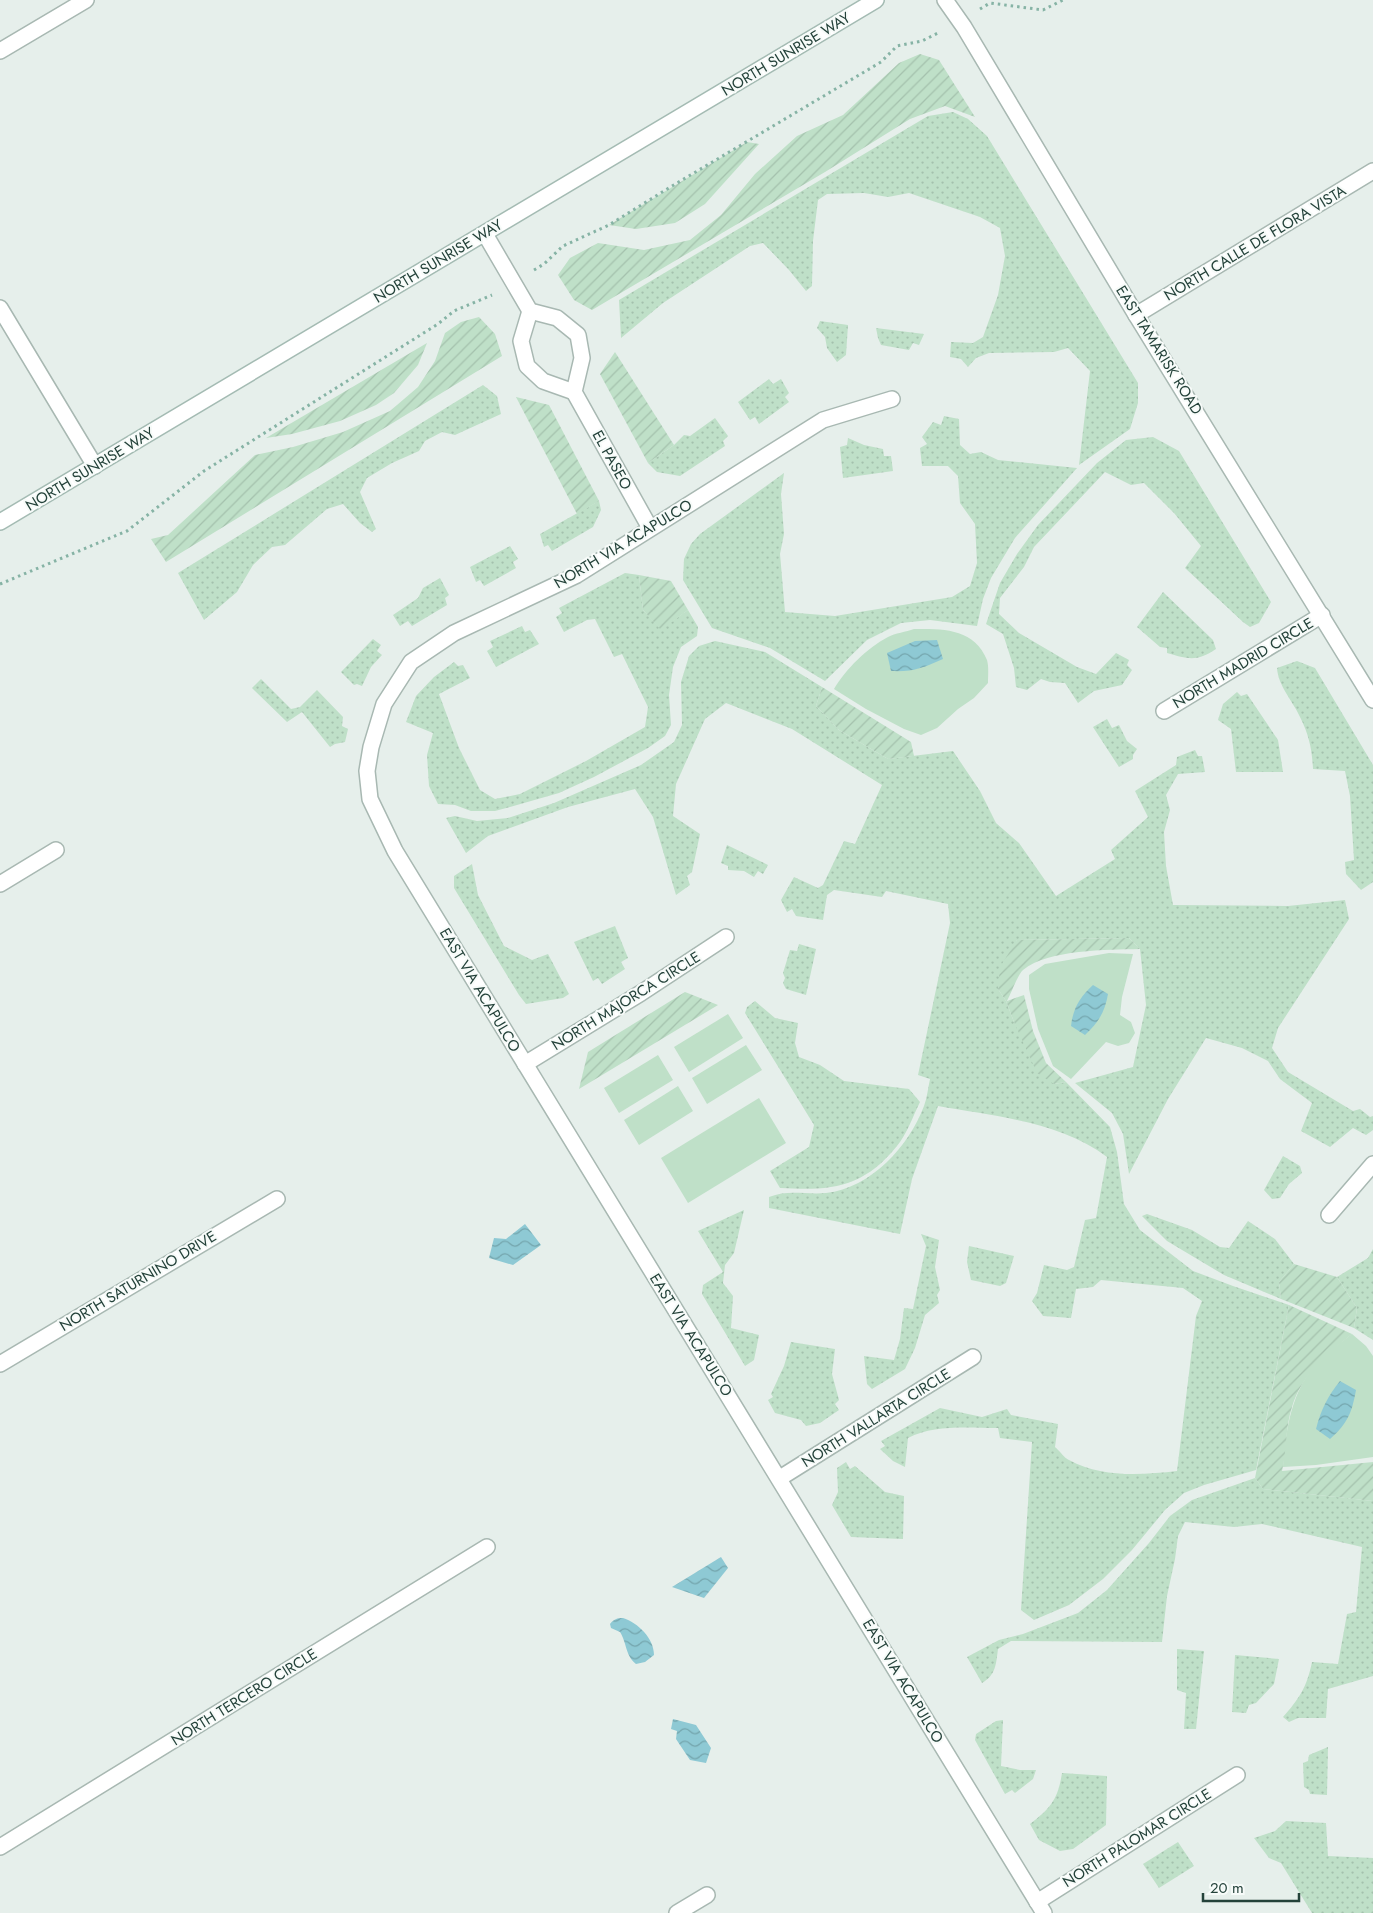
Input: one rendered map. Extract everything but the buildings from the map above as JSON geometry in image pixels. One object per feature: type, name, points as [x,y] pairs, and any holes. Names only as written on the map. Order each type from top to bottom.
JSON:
[{"type":"street","points":[[0,52],[86,0]]},
{"type":"street","name":"NORTH SUNRISE WAY","points":[[0,522],[876,0]]},
{"type":"street","name":"EAST TAMARISK ROAD","points":[[946,0],[964,26],[1136,315],[1373,700]]},
{"type":"street","name":"NORTH CALLE DE FLORA VISTA","points":[[1136,315],[1373,171]]},
{"type":"street","points":[[485,234],[530,311],[557,318],[578,336],[582,358],[574,392],[543,381],[527,366],[521,341],[530,311]]},
{"type":"street","points":[[0,308],[95,466]]},
{"type":"street","name":"EL PASEO","points":[[574,392],[650,528]]},
{"type":"street","name":"NORTH VIA ACAPULCO","points":[[371,747],[384,704],[411,662],[454,634],[577,575],[823,420],[892,399]]},
{"type":"street","name":"NORTH MADRID CIRCLE","points":[[1164,711],[1322,615]]},
{"type":"street","name":"EAST VIA ACAPULCO","points":[[371,747],[367,772],[370,799],[395,850],[1041,1907]]},
{"type":"street","points":[[0,884],[56,850]]},
{"type":"street","name":"NORTH MAJORCA CIRCLE","points":[[525,1064],[641,993],[726,937]]},
{"type":"street","points":[[1329,1216],[1373,1164]]},
{"type":"street","name":"NORTH SATURNINO DRIVE","points":[[0,1364],[276,1199]]},
{"type":"street","name":"NORTH VALLARTA CIRCLE","points":[[780,1478],[973,1357]]},
{"type":"street","name":"NORTH TERCERO CIRCLE","points":[[0,1847],[487,1547]]},
{"type":"street","name":"NORTH PALOMAR CIRCLE","points":[[1041,1907],[1237,1775]]},
{"type":"street","points":[[677,1913],[706,1896]]},
{"type":"green space","points":[[920,54],[939,60],[975,117],[945,106],[910,119],[825,172],[592,310],[574,300],[558,275],[570,258],[598,243],[644,250],[690,240],[721,215],[755,174],[797,136],[843,115],[899,63]]},
{"type":"green space","points":[[953,112],[968,119],[987,136],[1138,383],[1138,403],[1130,429],[1079,465],[1090,371],[1068,348],[1054,352],[989,353],[976,358],[968,367],[961,359],[950,357],[951,342],[973,343],[983,337],[998,295],[1005,256],[1000,228],[980,217],[909,193],[888,197],[864,193],[827,194],[818,200],[813,241],[812,286],[806,291],[763,243],[750,246],[663,303],[621,338],[619,300],[928,116]]},
{"type":"green space","points":[[747,142],[759,144],[705,204],[675,223],[636,229],[609,225]]},
{"type":"green space","points":[[479,317],[495,334],[502,356],[166,562],[151,539],[168,535],[255,455],[293,447],[343,432],[390,411],[418,387],[435,361],[445,333],[461,322]]},
{"type":"green space","points":[[820,321],[848,325],[846,355],[837,362],[827,348],[825,337],[817,328]]},
{"type":"green space","points":[[876,328],[924,334],[919,345],[913,343],[909,350],[881,345]]},
{"type":"green space","points":[[427,343],[418,365],[394,393],[376,405],[340,421],[292,434],[266,438]]},
{"type":"green space","points":[[615,352],[674,445],[648,463],[600,374]]},
{"type":"green space","points":[[769,379],[773,384],[781,379],[789,393],[785,397],[789,402],[759,424],[755,417],[750,420],[738,402]]},
{"type":"green space","points":[[483,385],[497,396],[501,414],[455,435],[442,432],[425,441],[419,451],[392,463],[367,478],[360,492],[376,529],[372,532],[360,523],[343,504],[327,509],[285,545],[272,547],[253,565],[237,592],[204,620],[178,573]]},
{"type":"green space","points":[[516,397],[549,405],[599,501],[577,514]]},
{"type":"green space","points":[[944,416],[959,419],[960,445],[970,454],[981,452],[998,460],[1077,468],[1015,538],[991,578],[983,599],[977,626],[930,620],[901,623],[867,640],[825,681],[770,648],[712,628],[683,580],[684,559],[691,544],[700,534],[784,473],[781,494],[784,534],[780,554],[785,612],[835,616],[952,597],[970,586],[977,563],[975,524],[960,503],[958,476],[948,466],[922,466],[920,448],[927,444],[922,437],[933,422],[941,425]]},
{"type":"green space","points":[[715,418],[728,436],[723,441],[725,446],[680,476],[657,472],[648,463],[674,445],[684,435],[690,436]]},
{"type":"green space","points":[[1153,437],[1179,451],[1271,602],[1259,623],[1250,627],[1243,622],[1185,568],[1201,546],[1174,513],[1144,483],[1131,485],[1105,472],[1034,547],[1024,567],[1000,598],[999,614],[1019,633],[1077,667],[1096,674],[1116,653],[1129,660],[1127,665],[1132,670],[1122,685],[1094,691],[1078,703],[1065,683],[1041,679],[1027,690],[1016,687],[1014,668],[1003,634],[986,624],[1000,583],[1017,554],[1038,525],[1097,463],[1126,440]]},
{"type":"green space","points":[[848,438],[864,445],[883,449],[884,456],[891,456],[893,471],[843,478],[840,447],[847,445]]},
{"type":"green space","points":[[599,501],[601,510],[593,527],[552,551],[548,545],[544,547],[540,534]]},
{"type":"green space","points":[[510,546],[518,559],[513,562],[516,568],[484,586],[480,580],[476,582],[470,567]]},
{"type":"green space","points":[[625,573],[639,575],[643,610],[661,629],[688,610],[698,627],[697,636],[681,647],[673,667],[669,695],[671,725],[665,736],[648,748],[594,777],[559,793],[495,811],[471,811],[455,805],[438,804],[429,786],[427,755],[433,733],[406,722],[416,696],[434,677],[454,662],[458,666],[463,665],[470,678],[439,694],[459,748],[480,790],[495,799],[520,794],[586,761],[645,727],[648,707],[622,654],[614,657],[595,619],[587,620],[564,632],[556,617],[562,613],[559,608]]},
{"type":"green space","points":[[639,575],[671,581],[688,610],[661,630],[643,610]]},
{"type":"green space","points":[[440,578],[449,595],[445,598],[447,605],[412,626],[408,621],[400,626],[393,615],[418,598],[423,588]]},
{"type":"green space","points":[[1163,592],[1213,640],[1216,649],[1198,658],[1174,655],[1167,653],[1167,648],[1160,647],[1137,627]]},
{"type":"green space","points":[[522,626],[525,632],[530,630],[539,644],[496,667],[487,651],[493,647],[490,641]]},
{"type":"green space","points":[[914,629],[946,630],[966,636],[981,649],[987,660],[988,669],[988,683],[974,698],[958,709],[937,728],[921,735],[904,729],[866,709],[834,689],[851,667],[872,647],[891,636]]},
{"type":"green space","points":[[373,639],[381,645],[377,651],[382,655],[371,667],[362,686],[354,685],[341,672]]},
{"type":"green space","points":[[715,641],[765,652],[822,687],[816,706],[839,730],[888,759],[953,751],[980,791],[996,823],[1019,843],[1056,896],[1115,859],[1111,850],[1148,817],[1135,791],[1176,765],[1177,757],[1195,750],[1198,756],[1202,756],[1205,772],[1178,774],[1166,795],[1170,810],[1164,832],[1166,866],[1173,905],[1288,906],[1345,900],[1349,919],[1278,1028],[1272,1048],[1288,1072],[1353,1111],[1360,1109],[1370,1117],[1373,1116],[1373,1130],[1366,1135],[1353,1128],[1330,1147],[1301,1131],[1312,1103],[1280,1079],[1268,1061],[1242,1048],[1206,1038],[1168,1099],[1129,1174],[1123,1134],[1112,1113],[1075,1083],[1133,1067],[1146,1005],[1140,949],[1129,938],[1017,940],[998,989],[1006,1001],[1014,1022],[1054,1084],[1066,1082],[1110,1127],[1117,1152],[1124,1204],[1140,1230],[1193,1271],[1289,1305],[1256,1470],[1204,1485],[1184,1493],[1165,1510],[1132,1550],[1103,1579],[1069,1605],[1034,1620],[1021,1610],[1032,1442],[1000,1438],[998,1428],[952,1428],[929,1431],[908,1438],[905,1467],[893,1461],[880,1449],[885,1446],[881,1441],[940,1408],[982,1417],[1007,1409],[1011,1415],[1058,1424],[1055,1447],[1067,1459],[1082,1466],[1122,1474],[1150,1474],[1177,1471],[1196,1316],[1202,1301],[1183,1288],[1101,1280],[1093,1287],[1076,1289],[1071,1318],[1043,1316],[1032,1301],[1037,1293],[1044,1265],[1067,1270],[1074,1267],[1085,1220],[1096,1218],[1107,1157],[1089,1145],[1069,1136],[1048,1128],[1004,1117],[938,1106],[912,1179],[900,1234],[769,1208],[769,1197],[783,1193],[826,1193],[858,1183],[873,1174],[886,1163],[909,1136],[926,1100],[930,1079],[918,1075],[950,923],[948,904],[886,891],[882,897],[834,890],[827,895],[823,920],[796,916],[792,909],[787,912],[781,900],[794,877],[818,888],[823,885],[844,841],[855,844],[882,785],[792,729],[726,703],[705,719],[676,784],[673,816],[700,834],[692,872],[687,876],[690,885],[676,895],[653,817],[635,789],[568,807],[488,836],[466,853],[446,818],[455,816],[477,821],[508,818],[554,803],[641,765],[674,742],[682,725],[681,682],[689,656],[699,646]]},
{"type":"green space","points":[[1297,661],[1315,668],[1373,765],[1373,882],[1361,890],[1346,874],[1345,862],[1354,860],[1350,796],[1345,771],[1313,769],[1311,749],[1306,730],[1278,675],[1277,668]]},
{"type":"green space","points":[[261,679],[291,709],[300,707],[317,690],[343,717],[342,726],[348,729],[345,742],[330,747],[302,712],[287,722],[252,688]]},
{"type":"green space","points":[[822,687],[911,742],[914,756],[888,759],[839,730],[816,706]]},
{"type":"green space","points":[[1237,692],[1241,696],[1247,694],[1278,740],[1283,772],[1236,772],[1231,729],[1218,720],[1223,704]]},
{"type":"green space","points":[[1107,719],[1112,728],[1119,725],[1127,741],[1137,749],[1133,759],[1119,767],[1093,727]]},
{"type":"green space","points":[[727,845],[768,865],[763,874],[758,871],[754,877],[744,871],[728,870],[728,866],[721,863]]},
{"type":"green space","points":[[472,864],[478,895],[504,946],[532,960],[548,954],[569,994],[563,998],[526,1004],[519,995],[454,888],[454,876]]},
{"type":"green space","points":[[615,926],[628,958],[621,962],[625,969],[602,984],[598,978],[593,981],[574,942]]},
{"type":"green space","points":[[1129,938],[1140,949],[1063,954],[1034,963],[1021,972],[1007,1001],[1024,995],[1033,1031],[1046,1063],[1066,1082],[1054,1084],[1037,1073],[1006,1001],[998,989],[1000,967],[1017,940]]},
{"type":"green space","points":[[799,944],[816,949],[806,995],[786,989],[783,983],[785,978],[783,973],[790,950],[797,951]]},
{"type":"green space","points":[[1109,953],[1133,954],[1122,997],[1120,1015],[1131,1022],[1135,1033],[1129,1043],[1118,1046],[1106,1042],[1071,1079],[1053,1066],[1038,1029],[1029,989],[1029,975],[1045,964]]},
{"type":"green space","points":[[685,992],[718,1005],[579,1089],[588,1052]]},
{"type":"green space","points":[[755,1001],[775,1018],[798,1023],[795,1043],[799,1057],[820,1065],[844,1081],[909,1089],[920,1102],[901,1141],[872,1171],[845,1184],[830,1187],[815,1189],[780,1188],[770,1171],[809,1147],[814,1125],[745,1013],[747,1007]]},
{"type":"green space","points":[[728,1014],[743,1038],[689,1072],[674,1047]]},
{"type":"green space","points":[[746,1045],[762,1070],[707,1104],[692,1078]]},
{"type":"green space","points":[[658,1055],[673,1080],[619,1113],[604,1088]]},
{"type":"green space","points":[[678,1086],[693,1111],[639,1145],[624,1120]]},
{"type":"green space","points":[[759,1098],[786,1143],[688,1203],[661,1158]]},
{"type":"green space","points":[[1283,1156],[1300,1166],[1302,1173],[1289,1184],[1280,1198],[1272,1199],[1264,1190]]},
{"type":"green space","points":[[744,1210],[734,1253],[725,1265],[723,1283],[733,1296],[731,1328],[759,1335],[754,1360],[745,1366],[702,1294],[703,1285],[723,1272],[698,1231]]},
{"type":"green space","points":[[1147,1214],[1192,1230],[1220,1247],[1229,1248],[1248,1221],[1275,1239],[1294,1264],[1279,1282],[1281,1299],[1224,1275],[1167,1241],[1142,1216]]},
{"type":"green space","points":[[921,1234],[939,1240],[935,1267],[940,1290],[937,1295],[939,1303],[925,1315],[915,1348],[905,1369],[872,1389],[867,1384],[864,1356],[894,1360],[900,1339],[904,1308],[913,1309],[926,1246]]},
{"type":"green space","points":[[969,1246],[1014,1256],[1006,1283],[1000,1286],[971,1280],[967,1262]]},
{"type":"green space","points":[[1373,1249],[1373,1340],[1354,1328],[1357,1308],[1337,1277],[1368,1258]]},
{"type":"green space","points":[[1294,1264],[1337,1277],[1357,1308],[1354,1328],[1281,1299],[1279,1282]]},
{"type":"green space","points":[[1289,1305],[1352,1334],[1316,1366],[1296,1395],[1288,1423],[1282,1471],[1373,1462],[1373,1501],[1263,1489],[1255,1478]]},
{"type":"green space","points":[[1352,1334],[1366,1346],[1373,1356],[1373,1457],[1316,1465],[1283,1467],[1288,1424],[1302,1384],[1330,1350]]},
{"type":"green space","points":[[791,1342],[835,1349],[832,1374],[839,1400],[835,1404],[839,1410],[820,1423],[806,1426],[801,1420],[775,1413],[768,1400],[773,1397],[771,1394],[784,1366]]},
{"type":"green space","points":[[846,1462],[850,1469],[855,1466],[885,1492],[904,1496],[903,1539],[851,1537],[832,1505],[838,1492],[837,1468]]},
{"type":"green space","points":[[1255,1478],[1263,1489],[1373,1501],[1373,1676],[1328,1689],[1326,1718],[1298,1718],[1289,1722],[1283,1717],[1302,1692],[1308,1679],[1312,1662],[1338,1664],[1347,1614],[1356,1612],[1362,1547],[1262,1524],[1234,1527],[1185,1522],[1178,1536],[1167,1596],[1162,1642],[1011,1641],[998,1649],[993,1673],[982,1683],[967,1657],[999,1640],[1023,1634],[1078,1613],[1107,1590],[1149,1543],[1170,1516],[1192,1500]]},
{"type":"green space","points":[[1177,1649],[1204,1651],[1196,1729],[1184,1729],[1186,1693],[1177,1690]]},
{"type":"green space","points":[[1235,1655],[1279,1659],[1274,1684],[1256,1703],[1249,1705],[1246,1713],[1232,1712]]},
{"type":"green space","points":[[1003,1720],[1001,1766],[1020,1770],[1036,1770],[1033,1779],[1015,1793],[1012,1790],[1005,1794],[975,1740],[976,1734],[996,1721]]},
{"type":"green space","points":[[1328,1747],[1327,1795],[1310,1794],[1309,1790],[1304,1787],[1303,1763],[1308,1761],[1309,1755]]},
{"type":"green space","points":[[1062,1773],[1107,1776],[1106,1825],[1073,1849],[1060,1851],[1039,1840],[1030,1824],[1048,1808],[1056,1796]]},
{"type":"green space","points":[[1286,1821],[1326,1823],[1328,1856],[1373,1858],[1373,1913],[1312,1913],[1281,1863],[1269,1858],[1254,1838],[1275,1831]]},
{"type":"green space","points":[[1178,1842],[1194,1866],[1159,1888],[1143,1864]]},
{"type":"water","points":[[937,640],[943,659],[918,669],[891,671],[887,653],[915,641]]},
{"type":"water","points":[[1093,985],[1108,994],[1100,1017],[1085,1035],[1071,1026],[1073,1014],[1078,1003]]},
{"type":"water","points":[[525,1224],[541,1245],[513,1265],[489,1258],[494,1238],[506,1239]]},
{"type":"water","points":[[1340,1381],[1356,1390],[1348,1417],[1341,1428],[1330,1439],[1316,1429],[1325,1403]]},
{"type":"water","points":[[721,1557],[728,1568],[704,1598],[672,1587]]},
{"type":"water","points":[[623,1618],[639,1627],[651,1643],[654,1655],[645,1662],[636,1664],[632,1660],[620,1632],[611,1628],[610,1624],[613,1621]]},
{"type":"water","points":[[673,1719],[696,1725],[711,1748],[706,1763],[690,1760],[676,1739],[677,1731],[671,1729]]}]
